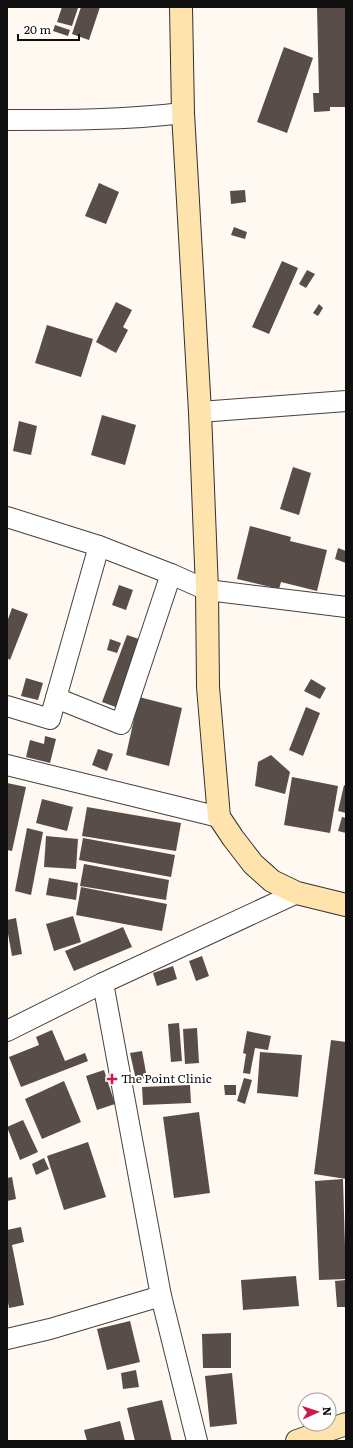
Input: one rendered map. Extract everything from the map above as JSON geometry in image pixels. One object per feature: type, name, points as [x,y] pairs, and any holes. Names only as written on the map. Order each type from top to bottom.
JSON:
[{"type":"main road","points":[[181,7],[183,113],[200,412],[207,590],[208,687],[219,817],[253,864],[272,881],[297,893],[346,905]]},
{"type":"main road","points":[[296,1441],[346,1424]]},
{"type":"street","points":[[7,120],[103,120],[152,117],[183,113]]},
{"type":"street","points":[[200,412],[346,401]]},
{"type":"street","points":[[7,517],[99,546],[171,574],[207,590],[346,607]]},
{"type":"street","points":[[7,706],[50,719],[99,546]]},
{"type":"street","points":[[56,698],[121,724],[171,574]]},
{"type":"street","points":[[7,765],[219,817]]},
{"type":"street","points":[[7,1031],[103,983],[297,893]]},
{"type":"street","points":[[103,983],[161,1296],[197,1441]]},
{"type":"street","points":[[7,1338],[50,1329],[161,1296]]},
{"type":"building","points":[[62,7],[78,8],[72,26],[57,22]]},
{"type":"building","points":[[81,7],[100,7],[89,40],[72,34]]},
{"type":"building","points":[[317,7],[346,7],[346,107],[330,107],[330,111],[314,112],[313,93],[319,93]]},
{"type":"building","points":[[55,25],[70,30],[68,36],[53,31]]},
{"type":"building","points":[[284,47],[313,58],[287,133],[257,122]]},
{"type":"building","points":[[99,183],[119,192],[106,224],[85,216]]},
{"type":"building","points":[[245,190],[246,202],[231,204],[230,191]]},
{"type":"building","points":[[234,227],[247,232],[245,239],[231,235]]},
{"type":"building","points":[[282,261],[298,268],[269,334],[252,327]]},
{"type":"building","points":[[307,270],[315,274],[306,288],[299,284]]},
{"type":"building","points":[[116,302],[132,310],[123,327],[128,330],[116,353],[96,342]]},
{"type":"building","points":[[319,304],[323,308],[318,316],[313,313]]},
{"type":"building","points":[[47,325],[93,339],[81,377],[35,363]]},
{"type":"building","points":[[102,415],[136,425],[125,465],[91,455]]},
{"type":"building","points":[[19,421],[37,426],[31,455],[13,451]]},
{"type":"building","points":[[293,467],[311,473],[299,515],[280,509]]},
{"type":"building","points":[[250,526],[291,537],[290,541],[327,550],[317,591],[281,582],[279,589],[237,579]]},
{"type":"building","points":[[338,548],[346,551],[346,563],[335,559]]},
{"type":"building","points":[[119,585],[133,590],[126,610],[112,605]]},
{"type":"building","points":[[12,608],[28,614],[10,660],[7,658],[7,622]]},
{"type":"building","points":[[127,635],[145,641],[121,709],[102,702]]},
{"type":"building","points":[[110,639],[121,643],[117,653],[107,650]]},
{"type":"building","points":[[26,678],[43,683],[38,700],[21,696]]},
{"type":"building","points":[[311,679],[326,688],[320,699],[304,691]]},
{"type":"building","points":[[139,697],[182,708],[169,766],[126,755]]},
{"type":"building","points":[[306,707],[320,713],[303,756],[289,750]]},
{"type":"building","points":[[45,736],[56,739],[50,763],[26,757],[30,740],[44,744]]},
{"type":"building","points":[[98,749],[113,754],[107,771],[92,765]]},
{"type":"building","points":[[271,755],[290,772],[285,794],[255,786],[258,762]]},
{"type":"building","points":[[292,777],[338,786],[330,833],[284,825]]},
{"type":"building","points":[[7,783],[26,787],[12,851],[7,850]]},
{"type":"building","points":[[344,785],[346,786],[346,813],[338,811]]},
{"type":"building","points":[[42,799],[73,807],[67,831],[36,823]]},
{"type":"building","points":[[87,807],[181,823],[176,851],[82,836]]},
{"type":"building","points":[[342,817],[346,818],[346,833],[338,831]]},
{"type":"building","points":[[27,828],[43,832],[31,895],[15,891]]},
{"type":"building","points":[[46,836],[78,839],[76,869],[44,867]]},
{"type":"building","points":[[83,838],[175,855],[171,877],[79,860]]},
{"type":"building","points":[[84,864],[169,880],[166,900],[80,886]]},
{"type":"building","points":[[49,878],[78,883],[76,900],[46,895]]},
{"type":"building","points":[[81,887],[167,904],[162,931],[76,915]]},
{"type":"building","points":[[73,916],[81,942],[54,951],[46,924]]},
{"type":"building","points":[[16,918],[22,954],[12,956],[7,920]]},
{"type":"building","points":[[123,927],[132,947],[74,971],[65,951]]},
{"type":"building","points":[[202,956],[209,976],[196,981],[189,961]]},
{"type":"building","points":[[173,966],[177,979],[157,986],[153,973]]},
{"type":"building","points":[[179,1023],[182,1061],[171,1062],[168,1024]]},
{"type":"building","points":[[197,1028],[199,1063],[185,1064],[183,1029]]},
{"type":"building","points":[[52,1030],[65,1061],[85,1053],[88,1061],[21,1087],[9,1057],[39,1045],[36,1037]]},
{"type":"building","points":[[247,1031],[271,1036],[268,1050],[255,1048],[250,1074],[243,1073],[246,1054],[243,1053]]},
{"type":"building","points":[[331,1040],[346,1042],[346,1179],[314,1174]]},
{"type":"building","points":[[142,1051],[147,1078],[136,1080],[130,1053]]},
{"type":"building","points":[[260,1052],[302,1055],[298,1097],[257,1093]]},
{"type":"building","points":[[104,1070],[115,1104],[97,1110],[86,1076]]},
{"type":"building","points":[[244,1078],[252,1080],[245,1104],[237,1101]]},
{"type":"building","points":[[64,1081],[81,1122],[42,1139],[25,1099]]},
{"type":"building","points":[[190,1085],[191,1103],[143,1105],[142,1087]]},
{"type":"building","points":[[224,1085],[236,1085],[236,1095],[225,1095]]},
{"type":"building","points":[[199,1112],[210,1193],[174,1198],[163,1117]]},
{"type":"building","points":[[23,1120],[38,1152],[20,1160],[7,1127]]},
{"type":"building","points":[[88,1142],[106,1197],[64,1210],[47,1156]]},
{"type":"building","points":[[44,1158],[49,1169],[36,1175],[32,1164]]},
{"type":"building","points":[[12,1177],[16,1199],[7,1201],[7,1178]]},
{"type":"building","points":[[343,1179],[346,1279],[319,1280],[315,1181]]},
{"type":"building","points":[[21,1227],[24,1242],[12,1245],[24,1305],[9,1308],[7,1297],[7,1230]]},
{"type":"building","points":[[296,1276],[299,1306],[243,1310],[241,1280]]},
{"type":"building","points":[[346,1280],[346,1307],[337,1307],[335,1281]]},
{"type":"building","points":[[130,1321],[140,1362],[107,1370],[97,1329]]},
{"type":"building","points":[[231,1333],[231,1368],[203,1368],[202,1334]]},
{"type":"building","points":[[136,1370],[139,1387],[123,1389],[121,1373]]},
{"type":"building","points":[[232,1373],[237,1424],[210,1427],[205,1376]]},
{"type":"building","points":[[162,1400],[172,1441],[135,1441],[127,1408]]},
{"type":"building","points":[[120,1421],[125,1441],[87,1441],[84,1430]]},
{"type":"place","name":"The Point Clinic","points":[[112,1079]]}]
